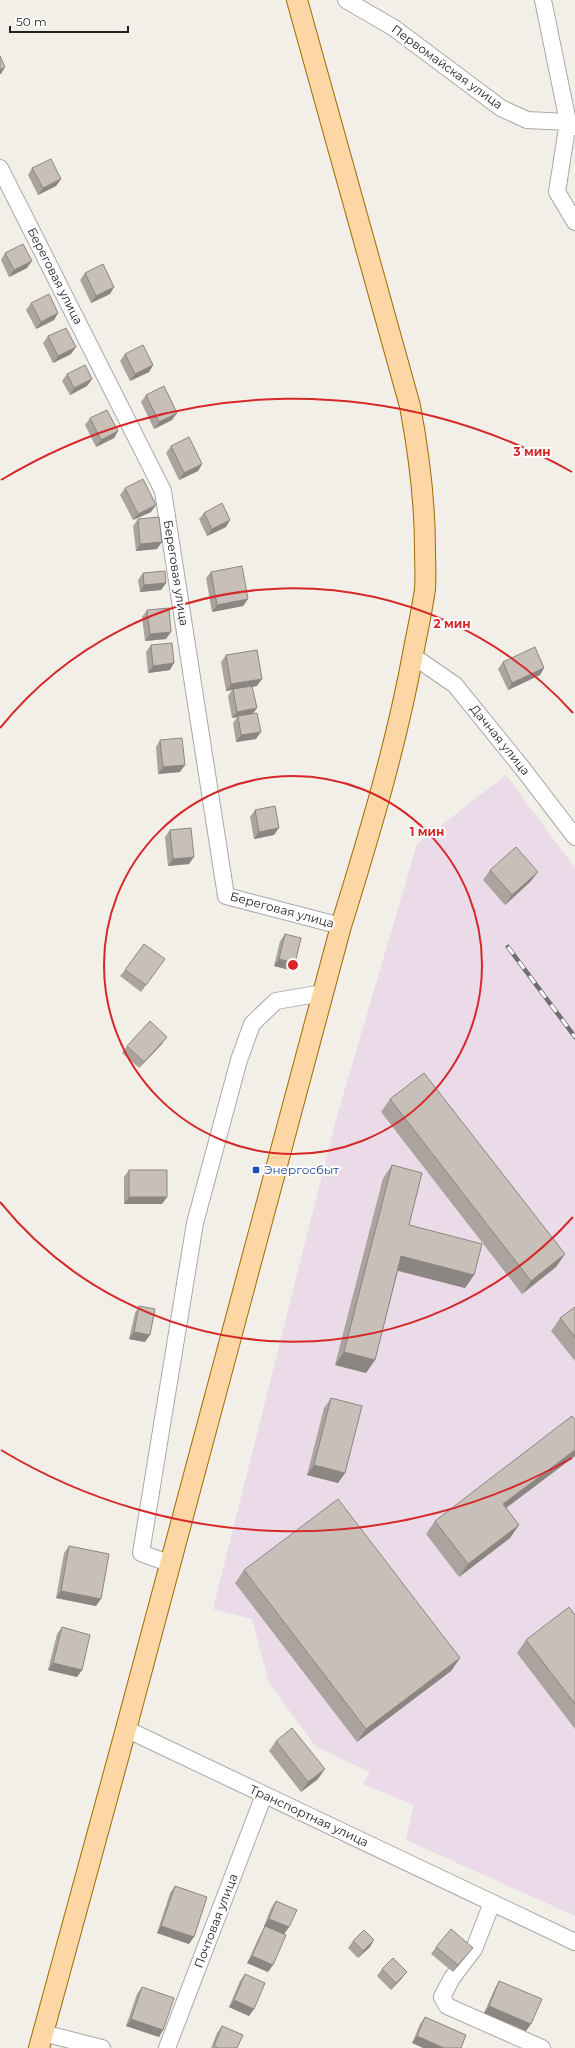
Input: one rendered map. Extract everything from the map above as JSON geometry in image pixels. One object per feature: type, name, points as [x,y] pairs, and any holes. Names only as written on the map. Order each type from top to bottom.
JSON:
[{"type":"main road","points":[[41,2040],[171,1564],[341,926],[394,746],[407,690],[425,588],[425,519],[418,450],[410,406],[297,0]]},
{"type":"street","name":"Первомайская улица","points":[[346,0],[394,28],[501,108],[527,120],[572,124]]},
{"type":"street","points":[[543,0],[565,106],[572,124],[557,192],[575,222]]},
{"type":"street","points":[[565,106],[575,87]]},
{"type":"street","name":"Береговая улица","points":[[0,168],[163,491],[226,896],[341,926]]},
{"type":"street","name":"Дачная улица","points":[[413,656],[455,685],[523,769],[575,837]]},
{"type":"street","points":[[171,1564],[140,1553],[194,1223],[239,1060],[252,1024],[276,1001],[323,993]]},
{"type":"street","name":"Транспортная улица","points":[[126,1729],[575,1942]]},
{"type":"street","name":"Почтовая улица","points":[[167,2048],[264,1795]]},
{"type":"street","points":[[492,1902],[474,1949],[452,1978],[442,1997],[447,2006],[542,2048]]},
{"type":"street","points":[[41,2040],[102,2048]]},
{"type":"shaded area","points":[[506,775],[575,868],[575,1916],[406,1840],[414,1805],[363,1784],[370,1772],[316,1747],[269,1683],[252,1619],[213,1609],[337,1116],[417,844]]},
{"type":"building","points":[[0,56],[5,67],[0,70]]},
{"type":"building","points":[[51,159],[61,179],[43,188],[32,168]]},
{"type":"building","points":[[23,244],[32,261],[14,270],[5,253]]},
{"type":"building","points":[[103,264],[114,287],[96,296],[85,273]]},
{"type":"building","points":[[49,294],[58,313],[41,322],[31,303]]},
{"type":"building","points":[[66,328],[76,347],[58,356],[48,336]]},
{"type":"building","points":[[143,345],[153,365],[135,374],[125,354]]},
{"type":"building","points":[[85,365],[92,379],[74,388],[67,374]]},
{"type":"building","points":[[164,386],[177,413],[159,422],[146,395]]},
{"type":"building","points":[[107,410],[118,431],[101,440],[90,418]]},
{"type":"building","points":[[189,437],[202,464],[184,473],[171,446]]},
{"type":"building","points":[[143,479],[156,505],[138,514],[125,488]]},
{"type":"building","points":[[222,503],[230,520],[212,529],[204,513]]},
{"type":"building","points":[[159,517],[162,542],[140,544],[138,519]]},
{"type":"building","points":[[242,566],[248,599],[217,605],[211,572]]},
{"type":"building","points":[[165,571],[166,583],[144,585],[143,573]]},
{"type":"building","points":[[169,608],[171,632],[150,634],[147,610]]},
{"type":"building","points":[[172,643],[174,663],[153,666],[151,645]]},
{"type":"building","points":[[535,647],[544,668],[512,683],[503,662]]},
{"type":"building","points":[[257,650],[262,679],[231,684],[226,655]]},
{"type":"building","points":[[252,686],[257,708],[237,712],[233,689]]},
{"type":"building","points":[[257,713],[261,732],[241,735],[238,716]]},
{"type":"building","points":[[182,738],[185,765],[163,767],[160,740]]},
{"type":"building","points":[[275,806],[279,828],[259,832],[255,810]]},
{"type":"building","points":[[191,828],[194,857],[173,859],[170,830]]},
{"type":"building","points":[[516,847],[538,872],[512,895],[490,870]]},
{"type":"building","points":[[285,934],[301,938],[295,963],[279,959]]},
{"type":"building","points":[[144,944],[165,959],[146,985],[125,970]]},
{"type":"building","points":[[150,1021],[167,1037],[144,1062],[127,1046]]},
{"type":"building","points":[[424,1073],[565,1254],[531,1281],[390,1099]]},
{"type":"building","points":[[392,1165],[422,1173],[409,1225],[482,1244],[474,1275],[401,1256],[375,1360],[344,1352]]},
{"type":"building","points":[[129,1170],[167,1170],[167,1197],[129,1197]]},
{"type":"building","points":[[139,1306],[155,1309],[150,1335],[134,1332]]},
{"type":"building","points":[[575,1307],[575,1337],[560,1318]]},
{"type":"building","points":[[331,1398],[362,1406],[345,1473],[314,1465]]},
{"type":"building","points":[[572,1416],[575,1420],[575,1450],[503,1504],[519,1525],[468,1564],[435,1521]]},
{"type":"building","points":[[338,1499],[460,1658],[366,1729],[244,1570]]},
{"type":"building","points":[[69,1546],[109,1554],[101,1599],[61,1591]]},
{"type":"building","points":[[569,1607],[575,1615],[575,1704],[526,1640]]},
{"type":"building","points":[[62,1627],[90,1635],[82,1670],[53,1663]]},
{"type":"building","points":[[292,1728],[325,1769],[308,1782],[276,1741]]},
{"type":"building","points":[[175,1886],[207,1897],[194,1937],[161,1926]]},
{"type":"building","points":[[276,1901],[297,1910],[289,1927],[269,1919]]},
{"type":"building","points":[[265,1926],[286,1935],[273,1965],[252,1956]]},
{"type":"building","points":[[451,1929],[473,1948],[458,1965],[436,1947]]},
{"type":"building","points":[[364,1930],[374,1940],[363,1951],[353,1941]]},
{"type":"building","points":[[393,1958],[407,1972],[396,1983],[382,1969]]},
{"type":"building","points":[[245,1974],[265,1983],[254,2009],[234,2000]]},
{"type":"building","points":[[499,1981],[542,1999],[531,2024],[489,2006]]},
{"type":"building","points":[[142,1987],[174,1998],[163,2030],[131,2019]]},
{"type":"building","points":[[425,2017],[466,2035],[461,2048],[444,2048],[417,2036]]},
{"type":"building","points":[[222,2026],[243,2035],[237,2048],[218,2048],[214,2046]]},
{"type":"railway","points":[[508,947],[575,1037]]},
{"type":"place","name":"Энергосбыт","points":[[256,1170]]}]
